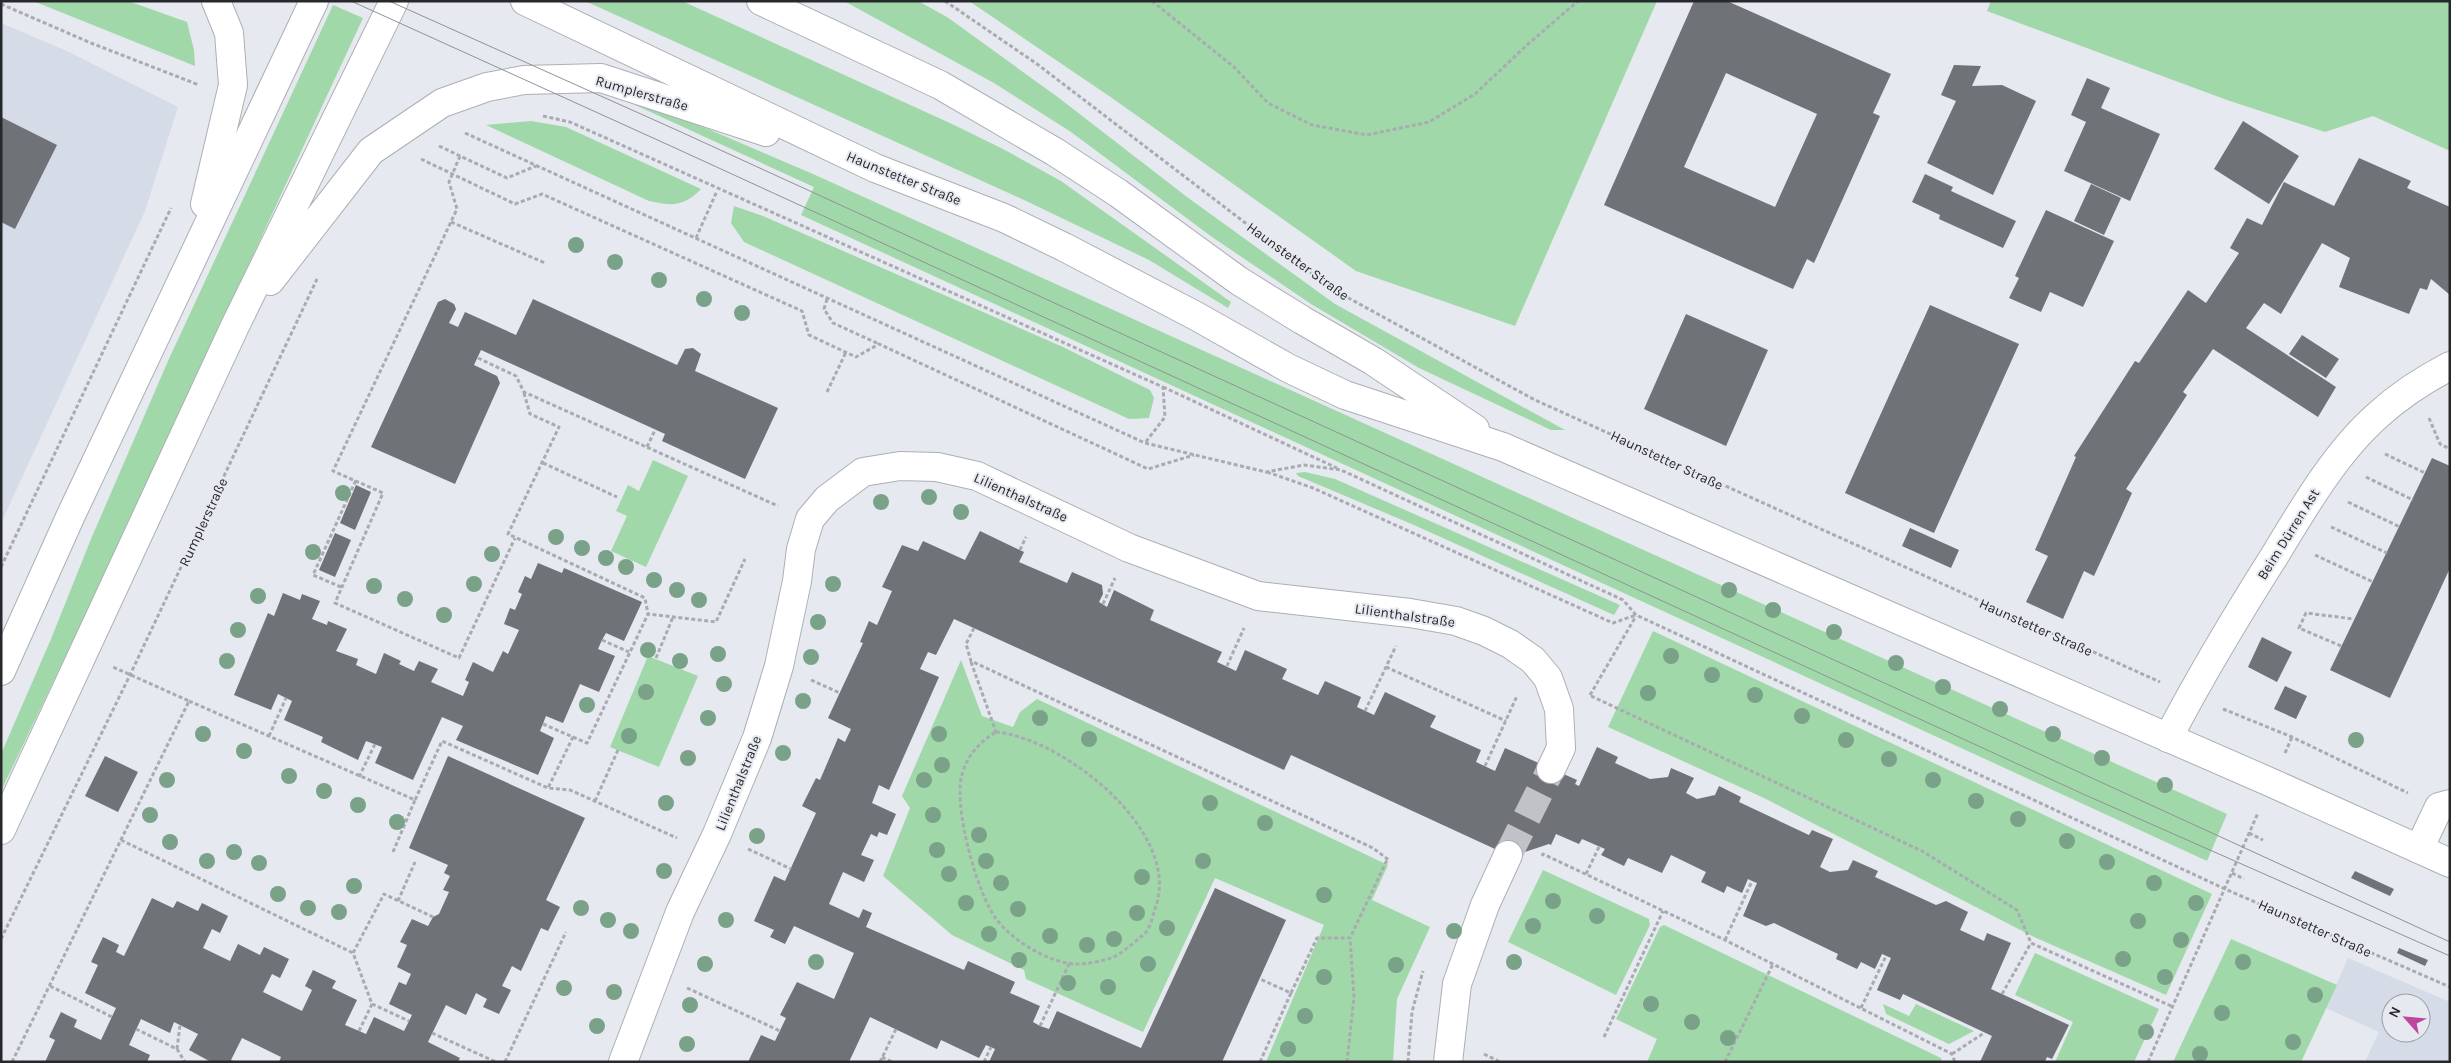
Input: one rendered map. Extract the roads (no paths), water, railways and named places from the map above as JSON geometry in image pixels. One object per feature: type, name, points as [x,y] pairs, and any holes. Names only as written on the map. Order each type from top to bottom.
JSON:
[{"type":"main road","points":[[192,257],[233,85],[229,33],[216,1]]},
{"type":"main road","points":[[1,671],[71,514],[314,1]]},
{"type":"main road","name":"Rumplerstraße","points":[[1,830],[235,326],[394,1]]},
{"type":"main road","name":"Haunstetter Straße","points":[[525,1],[875,168],[1004,218],[1196,316],[1288,368],[1345,395],[1503,447],[2420,848],[2450,863]]},
{"type":"main road","name":"Haunstetter Straße","points":[[761,1],[940,85],[1048,147],[1118,193],[1239,281],[1373,361],[1503,447]]},
{"type":"main road","name":"Rumplerstraße","points":[[235,326],[371,151],[442,103],[488,87],[524,80],[601,78],[875,168]]},
{"type":"main road","name":"Beim Dürren Ast","points":[[2168,738],[2190,695],[2283,540],[2336,463],[2377,416],[2415,385],[2450,366]]},
{"type":"main road","name":"Lilienthalstraße","points":[[623,1062],[655,973],[680,912],[713,844],[758,738],[776,675],[797,581],[801,549],[810,519],[827,499],[863,472],[900,466],[937,467],[977,476],[1130,548],[1258,596],[1456,621],[1484,631],[1510,644],[1533,660],[1548,678],[1559,709],[1561,748],[1551,769]]},
{"type":"main road","points":[[2420,848],[2444,806]]},
{"type":"main road","points":[[1448,1062],[1458,984],[1485,905],[1508,855]]},
{"type":"tunnel","points":[[1508,855],[1551,769]]},
{"type":"tram line","points":[[351,1],[2083,794],[2450,956]]},
{"type":"tram line","points":[[389,1],[681,132],[2450,942]]}]
